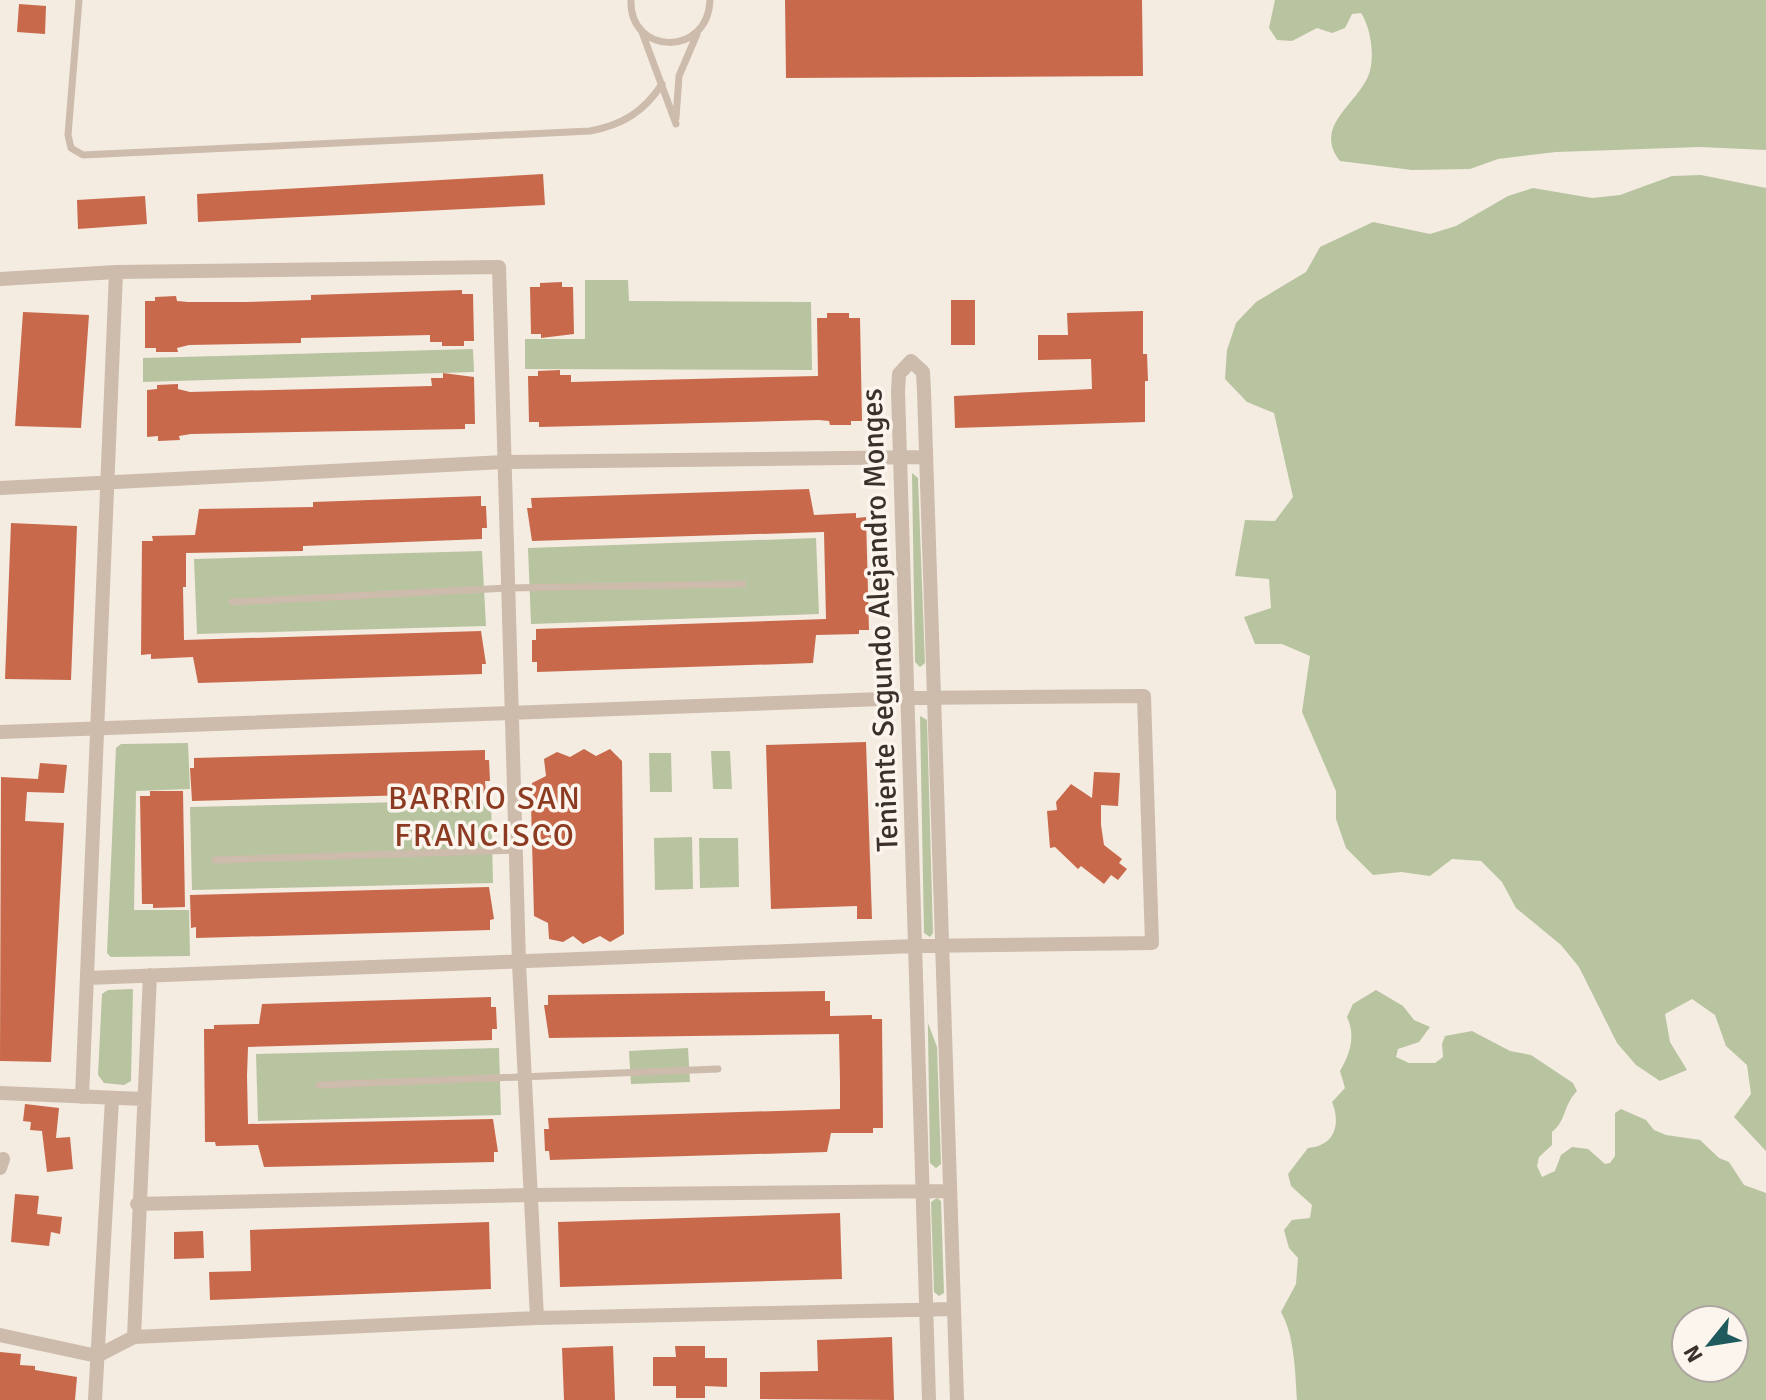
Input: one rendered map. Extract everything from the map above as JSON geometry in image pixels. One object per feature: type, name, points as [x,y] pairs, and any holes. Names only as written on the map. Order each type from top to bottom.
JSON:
[{"type":"street","points":[[0,279],[116,272],[499,267],[519,963],[537,1318]]},
{"type":"street","points":[[82,1097],[116,272]]},
{"type":"street","name":"Teniente Segundo Alejandro Monges","points":[[929,1400],[898,392],[899,374],[911,361],[923,372],[924,391],[957,1400]]},
{"type":"street","points":[[0,488],[109,479],[504,462],[926,457]]},
{"type":"street","points":[[0,732],[908,698],[1144,696],[1152,943],[915,946],[87,978]]},
{"type":"street","points":[[134,1337],[137,1204],[150,975]]},
{"type":"street","points":[[0,1093],[143,1099]]},
{"type":"street","points":[[95,1400],[112,1099]]},
{"type":"street","points":[[137,1204],[530,1195],[950,1191]]},
{"type":"street","points":[[0,1335],[97,1356],[134,1337],[537,1318],[926,1313],[954,1309]]},
{"type":"lane","points":[[79,0],[68,135],[71,148],[83,155],[590,131],[630,118],[650,103],[662,84]]},
{"type":"lane","points":[[631,0],[634,18],[676,124],[679,76],[708,16],[710,0]]},
{"type":"lane","points":[[641,30],[668,43],[682,42],[698,32]]},
{"type":"lane","points":[[232,602],[508,588],[743,584]]},
{"type":"lane","points":[[215,860],[515,850]]},
{"type":"lane","points":[[319,1085],[718,1069]]},
{"type":"green space","points":[[1275,0],[1766,0],[1766,150],[1700,147],[1556,152],[1498,159],[1470,169],[1412,170],[1340,161],[1331,137],[1340,116],[1369,74],[1372,59],[1367,26],[1361,13],[1352,14],[1345,28],[1332,33],[1317,28],[1292,41],[1277,40],[1269,28]]},
{"type":"green space","points":[[1701,175],[1766,188],[1766,1151],[1734,1117],[1751,1094],[1747,1065],[1726,1046],[1715,1015],[1692,999],[1665,1014],[1670,1042],[1687,1070],[1660,1081],[1636,1065],[1617,1043],[1579,967],[1561,945],[1516,908],[1502,882],[1481,861],[1452,859],[1430,876],[1401,872],[1373,875],[1346,848],[1336,819],[1336,791],[1302,712],[1310,656],[1282,644],[1255,644],[1244,617],[1271,608],[1269,579],[1235,576],[1245,520],[1275,521],[1293,497],[1274,413],[1247,402],[1225,379],[1227,350],[1236,323],[1256,302],[1306,272],[1320,247],[1373,222],[1430,234],[1456,226],[1508,196],[1533,188],[1592,198],[1620,195],[1672,176]]},
{"type":"green space","points":[[585,280],[628,280],[629,301],[811,302],[812,370],[525,369],[525,339],[585,339]]},
{"type":"green space","points":[[473,349],[474,372],[143,382],[143,358]]},
{"type":"green space","points":[[912,473],[918,478],[925,663],[920,667],[915,662]]},
{"type":"green space","points":[[816,538],[819,614],[531,624],[528,548]]},
{"type":"green space","points":[[482,551],[486,626],[197,634],[194,559]]},
{"type":"green space","points":[[920,716],[927,720],[933,933],[930,937],[924,933]]},
{"type":"green space","points":[[188,743],[190,789],[136,791],[134,910],[189,910],[190,956],[111,957],[107,953],[116,748],[121,744]]},
{"type":"green space","points":[[711,751],[730,751],[732,789],[713,789]]},
{"type":"green space","points":[[649,753],[671,753],[672,792],[650,792]]},
{"type":"green space","points":[[491,800],[493,883],[192,890],[190,807]]},
{"type":"green space","points":[[692,837],[693,889],[655,890],[654,838]]},
{"type":"green space","points":[[699,838],[738,838],[739,887],[700,888]]},
{"type":"green space","points":[[927,967],[928,1023],[937,1047],[941,1164],[936,1168],[930,1163]]},
{"type":"green space","points":[[133,989],[131,1081],[124,1085],[104,1083],[98,1075],[102,994],[108,990]]},
{"type":"green space","points":[[1376,990],[1403,1006],[1414,1020],[1430,1027],[1419,1042],[1398,1049],[1396,1057],[1409,1063],[1435,1063],[1443,1057],[1445,1036],[1472,1031],[1510,1051],[1531,1055],[1573,1083],[1577,1091],[1552,1132],[1552,1145],[1539,1157],[1537,1166],[1542,1177],[1555,1171],[1561,1155],[1572,1147],[1588,1149],[1605,1164],[1610,1163],[1615,1156],[1615,1113],[1621,1109],[1646,1120],[1654,1130],[1666,1135],[1700,1140],[1719,1158],[1729,1162],[1744,1185],[1766,1193],[1766,1400],[1297,1400],[1292,1343],[1281,1312],[1296,1284],[1298,1258],[1289,1248],[1284,1230],[1292,1220],[1310,1218],[1312,1205],[1291,1186],[1288,1174],[1308,1148],[1324,1143],[1334,1132],[1336,1118],[1332,1102],[1345,1088],[1340,1071],[1351,1045],[1347,1017],[1353,1004]]},
{"type":"green space","points":[[499,1048],[501,1115],[258,1121],[256,1054]]},
{"type":"green space","points":[[688,1048],[690,1082],[631,1084],[629,1051]]},
{"type":"green space","points":[[937,1198],[941,1201],[944,1293],[939,1296],[934,1292],[931,1202]]},
{"type":"building","points":[[785,0],[1142,0],[1143,76],[786,78]]},
{"type":"building","points":[[19,4],[46,6],[45,34],[17,32]]},
{"type":"building","points":[[543,174],[545,205],[198,222],[197,194]]},
{"type":"building","points":[[145,196],[147,224],[78,229],[77,200]]},
{"type":"building","points":[[562,282],[562,287],[573,287],[574,334],[541,338],[541,334],[531,334],[530,287],[540,287],[540,283]]},
{"type":"building","points":[[462,290],[462,294],[473,294],[474,341],[464,341],[464,346],[442,346],[442,342],[430,342],[430,335],[301,338],[301,343],[189,345],[177,348],[178,352],[156,352],[156,348],[145,348],[145,301],[155,301],[155,297],[176,296],[177,301],[188,302],[244,302],[311,300],[311,295]]},
{"type":"building","points":[[951,300],[975,300],[975,345],[951,345]]},
{"type":"building","points":[[1143,311],[1143,354],[1147,354],[1148,381],[1145,381],[1145,422],[955,428],[954,396],[1092,389],[1091,359],[1038,360],[1038,335],[1068,335],[1067,313]]},
{"type":"building","points":[[23,312],[89,315],[81,428],[15,426]]},
{"type":"building","points":[[827,313],[849,313],[849,318],[860,318],[862,421],[851,421],[851,425],[830,425],[829,421],[819,420],[539,427],[539,422],[529,422],[528,376],[538,376],[538,371],[560,370],[560,375],[571,375],[571,382],[818,376],[817,318],[827,318]]},
{"type":"building","points":[[443,373],[474,377],[475,424],[465,424],[465,429],[191,434],[179,436],[180,440],[158,441],[158,436],[147,437],[147,390],[157,389],[157,385],[178,384],[178,389],[190,392],[432,386],[431,378],[443,378]]},
{"type":"building","points":[[809,489],[814,515],[856,513],[856,518],[866,517],[869,630],[859,630],[859,634],[816,635],[813,663],[537,672],[537,662],[532,662],[532,640],[536,640],[536,629],[826,619],[824,532],[532,541],[527,508],[532,508],[531,498]]},
{"type":"building","points":[[481,496],[481,506],[486,506],[487,528],[482,528],[482,539],[303,546],[303,551],[186,553],[186,587],[183,587],[184,640],[481,631],[486,664],[482,664],[482,674],[198,683],[193,657],[151,659],[151,654],[141,655],[142,541],[153,541],[152,536],[195,535],[199,509],[313,507],[313,502]]},
{"type":"building","points":[[11,523],[77,526],[71,680],[5,679]]},
{"type":"building","points":[[866,742],[872,919],[857,919],[857,906],[771,909],[766,745]]},
{"type":"building","points":[[584,749],[596,756],[610,749],[622,761],[624,934],[610,942],[600,936],[583,944],[573,936],[563,942],[549,939],[548,923],[534,916],[531,804],[532,783],[546,776],[544,759],[557,752],[570,757]]},
{"type":"building","points":[[485,750],[490,781],[485,781],[486,793],[192,801],[190,768],[194,768],[194,758]]},
{"type":"building","points":[[40,763],[67,765],[64,793],[27,792],[25,821],[64,823],[51,1062],[0,1061],[1,777],[38,779]]},
{"type":"building","points":[[1094,772],[1120,773],[1118,806],[1101,805],[1101,825],[1104,845],[1122,859],[1119,863],[1127,869],[1118,880],[1111,875],[1104,884],[1081,866],[1078,869],[1055,847],[1050,848],[1047,811],[1057,810],[1056,802],[1071,784],[1092,798]]},
{"type":"building","points":[[150,791],[183,791],[185,907],[153,908],[153,904],[142,904],[140,796],[150,796]]},
{"type":"building","points":[[489,887],[494,919],[490,920],[490,930],[196,938],[196,927],[191,928],[190,895]]},
{"type":"building","points":[[825,991],[825,1001],[830,1001],[830,1016],[872,1015],[872,1019],[882,1019],[883,1128],[873,1128],[873,1133],[831,1133],[827,1152],[550,1160],[549,1151],[545,1151],[544,1129],[549,1129],[548,1118],[840,1109],[840,1082],[839,1034],[549,1038],[544,1005],[548,1005],[548,995]]},
{"type":"building","points":[[491,997],[491,1007],[496,1007],[497,1029],[492,1029],[492,1040],[248,1047],[247,1076],[248,1124],[493,1119],[498,1152],[494,1152],[494,1162],[264,1167],[258,1145],[216,1146],[215,1142],[205,1142],[204,1029],[214,1029],[214,1025],[259,1024],[262,1004]]},
{"type":"building","points":[[25,1104],[59,1108],[56,1138],[70,1137],[73,1169],[47,1172],[42,1131],[30,1130],[31,1122],[23,1121]]},
{"type":"building","points":[[15,1194],[39,1196],[37,1214],[62,1217],[60,1234],[51,1232],[49,1246],[11,1242]]},
{"type":"building","points":[[840,1213],[842,1279],[560,1287],[558,1222]]},
{"type":"building","points":[[489,1222],[491,1289],[210,1300],[209,1272],[251,1271],[250,1230]]},
{"type":"building","points":[[203,1231],[204,1258],[174,1259],[174,1232]]},
{"type":"building","points":[[892,1337],[894,1400],[760,1399],[760,1372],[818,1371],[817,1340]]},
{"type":"building","points":[[613,1346],[615,1400],[564,1400],[562,1348]]},
{"type":"building","points":[[675,1346],[705,1346],[705,1358],[727,1358],[727,1387],[705,1386],[705,1398],[676,1398],[676,1386],[653,1386],[653,1357],[676,1357]]},
{"type":"building","points":[[0,1352],[21,1354],[20,1365],[35,1366],[35,1370],[77,1377],[75,1400],[0,1400]]},
{"type":"district","name":"BARRIO SAN FRANCISCO","points":[[485,816]]}]
